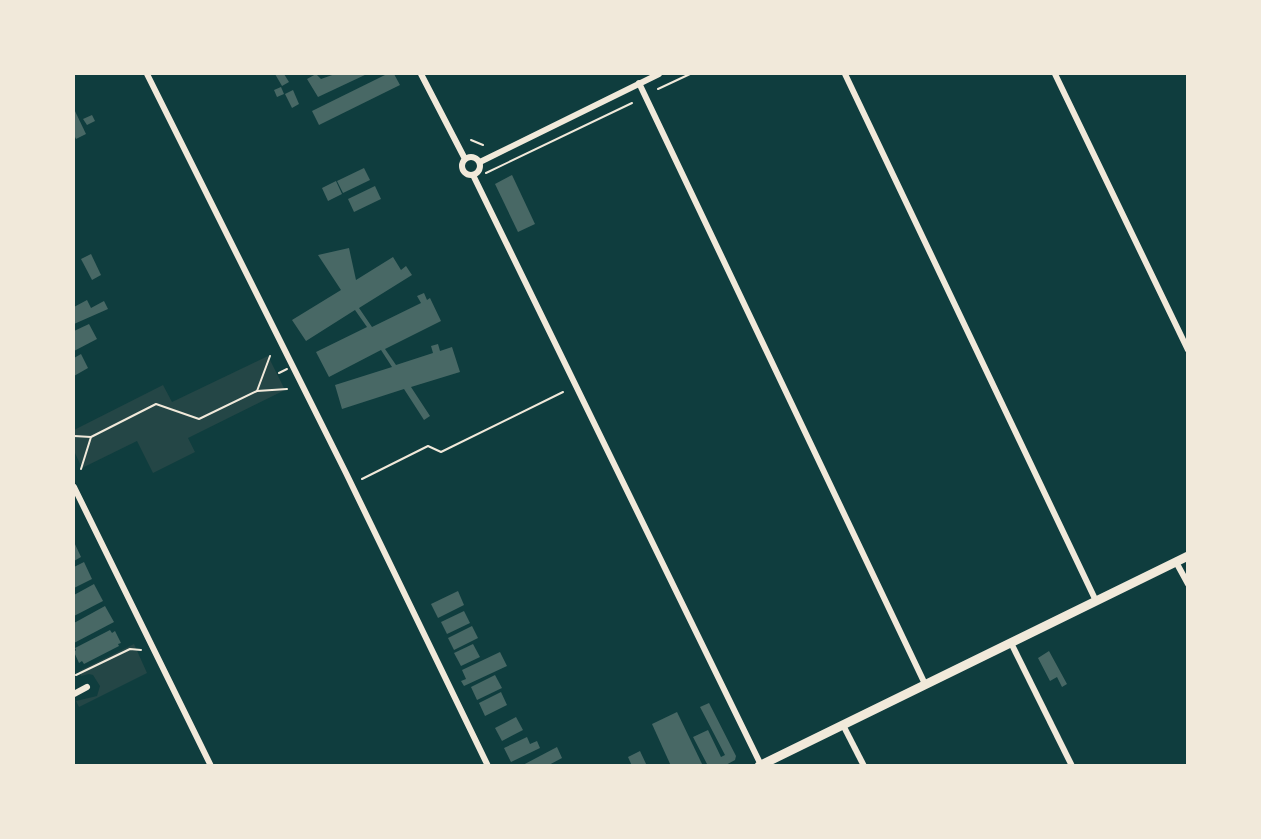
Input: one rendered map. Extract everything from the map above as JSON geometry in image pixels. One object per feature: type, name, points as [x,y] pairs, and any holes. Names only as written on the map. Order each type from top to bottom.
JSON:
[{"type":"main road","points":[[760,765],[1188,556]]},
{"type":"street","points":[[147,74],[346,473],[488,765]]},
{"type":"street","points":[[421,74],[465,159]]},
{"type":"street","points":[[480,162],[659,74]]},
{"type":"street","points":[[845,74],[1096,601]]},
{"type":"street","points":[[1056,74],[1188,350]]},
{"type":"street","points":[[639,83],[925,684]]},
{"type":"street","points":[[473,157],[480,162],[480,170],[473,175],[463,170],[462,164],[465,159],[473,157]]},
{"type":"street","points":[[473,175],[760,765]]},
{"type":"street","points":[[74,488],[211,765]]},
{"type":"street","points":[[1176,562],[1188,585]]},
{"type":"street","points":[[1011,643],[1072,765]]},
{"type":"street","points":[[74,694],[87,687]]},
{"type":"street","points":[[843,725],[864,765]]},
{"type":"path","points":[[658,89],[690,74]]},
{"type":"path","points":[[486,173],[632,103]]},
{"type":"path","points":[[471,140],[483,145]]},
{"type":"path","points":[[257,391],[270,356]]},
{"type":"path","points":[[74,436],[92,436],[156,404],[199,419],[257,391],[287,389]]},
{"type":"path","points":[[362,479],[428,446],[441,452],[563,392]]},
{"type":"path","points":[[81,469],[92,436]]},
{"type":"path","points":[[76,675],[130,649],[141,650]]},
{"type":"shaded area","points":[[268,356],[285,390],[188,438],[195,452],[153,473],[137,441],[82,468],[74,451],[74,430],[163,385],[172,402]]},
{"type":"shaded area","points":[[134,644],[147,673],[79,707],[76,701],[97,696],[100,686],[93,675],[81,676],[79,671]]},
{"type":"building","points":[[275,74],[284,74],[289,82],[282,86]]},
{"type":"building","points":[[316,74],[321,79],[335,74],[367,74],[318,97],[307,79]]},
{"type":"building","points":[[387,74],[394,74],[400,85],[319,125],[312,111]]},
{"type":"building","points":[[281,87],[284,94],[277,97],[274,90]]},
{"type":"building","points":[[293,90],[299,104],[292,108],[285,94]]},
{"type":"building","points":[[74,109],[86,134],[76,139],[74,135]]},
{"type":"building","points":[[92,115],[95,121],[87,125],[83,119]]},
{"type":"building","points":[[364,168],[370,180],[343,193],[337,181]]},
{"type":"building","points":[[512,175],[535,224],[518,232],[495,184]]},
{"type":"building","points":[[336,181],[342,194],[328,201],[322,188]]},
{"type":"building","points":[[375,186],[381,199],[354,212],[348,199]]},
{"type":"building","points":[[349,248],[356,280],[393,257],[401,270],[406,266],[412,275],[359,308],[372,327],[421,303],[417,296],[424,293],[427,300],[430,298],[441,321],[385,349],[396,365],[433,353],[431,346],[438,344],[440,351],[452,347],[460,372],[411,387],[430,416],[424,420],[404,389],[342,409],[335,385],[392,367],[381,350],[329,377],[316,352],[367,327],[355,310],[306,341],[292,320],[341,290],[318,255]]},
{"type":"building","points":[[91,254],[101,275],[92,280],[81,259]]},
{"type":"building","points":[[87,300],[91,308],[104,301],[108,309],[74,324],[74,307]]},
{"type":"building","points":[[89,324],[97,339],[74,351],[74,331]]},
{"type":"building","points":[[81,354],[88,368],[74,376],[74,358]]},
{"type":"building","points":[[74,542],[81,557],[74,561]]},
{"type":"building","points":[[84,562],[92,579],[74,588],[74,567]]},
{"type":"building","points":[[94,584],[103,601],[74,616],[74,595]]},
{"type":"building","points":[[458,591],[464,605],[438,618],[431,604]]},
{"type":"building","points":[[105,606],[114,622],[74,643],[74,623]]},
{"type":"building","points":[[464,611],[470,623],[447,634],[441,622]]},
{"type":"building","points":[[472,626],[478,638],[454,650],[448,638]]},
{"type":"building","points":[[110,630],[112,633],[115,631],[121,643],[118,644],[119,646],[84,664],[82,661],[79,663],[74,652],[75,648]]},
{"type":"building","points":[[473,644],[480,657],[461,666],[454,653]]},
{"type":"building","points":[[1049,651],[1067,684],[1062,687],[1057,677],[1050,681],[1038,658]]},
{"type":"building","points":[[500,652],[507,666],[464,686],[461,681],[466,679],[462,670]]},
{"type":"building","points":[[495,675],[502,688],[477,700],[471,687]]},
{"type":"building","points":[[501,692],[507,705],[485,716],[479,703]]},
{"type":"building","points":[[709,703],[736,756],[735,760],[724,766],[703,766],[707,764],[693,737],[708,730],[721,757],[725,755],[700,707]]},
{"type":"building","points":[[677,712],[703,766],[671,766],[652,724]]},
{"type":"building","points":[[516,717],[523,730],[502,741],[495,728]]},
{"type":"building","points":[[527,737],[530,744],[537,741],[540,748],[511,762],[504,748]]},
{"type":"building","points":[[557,747],[562,758],[547,766],[521,766]]},
{"type":"building","points":[[640,751],[647,766],[632,766],[628,757]]}]
